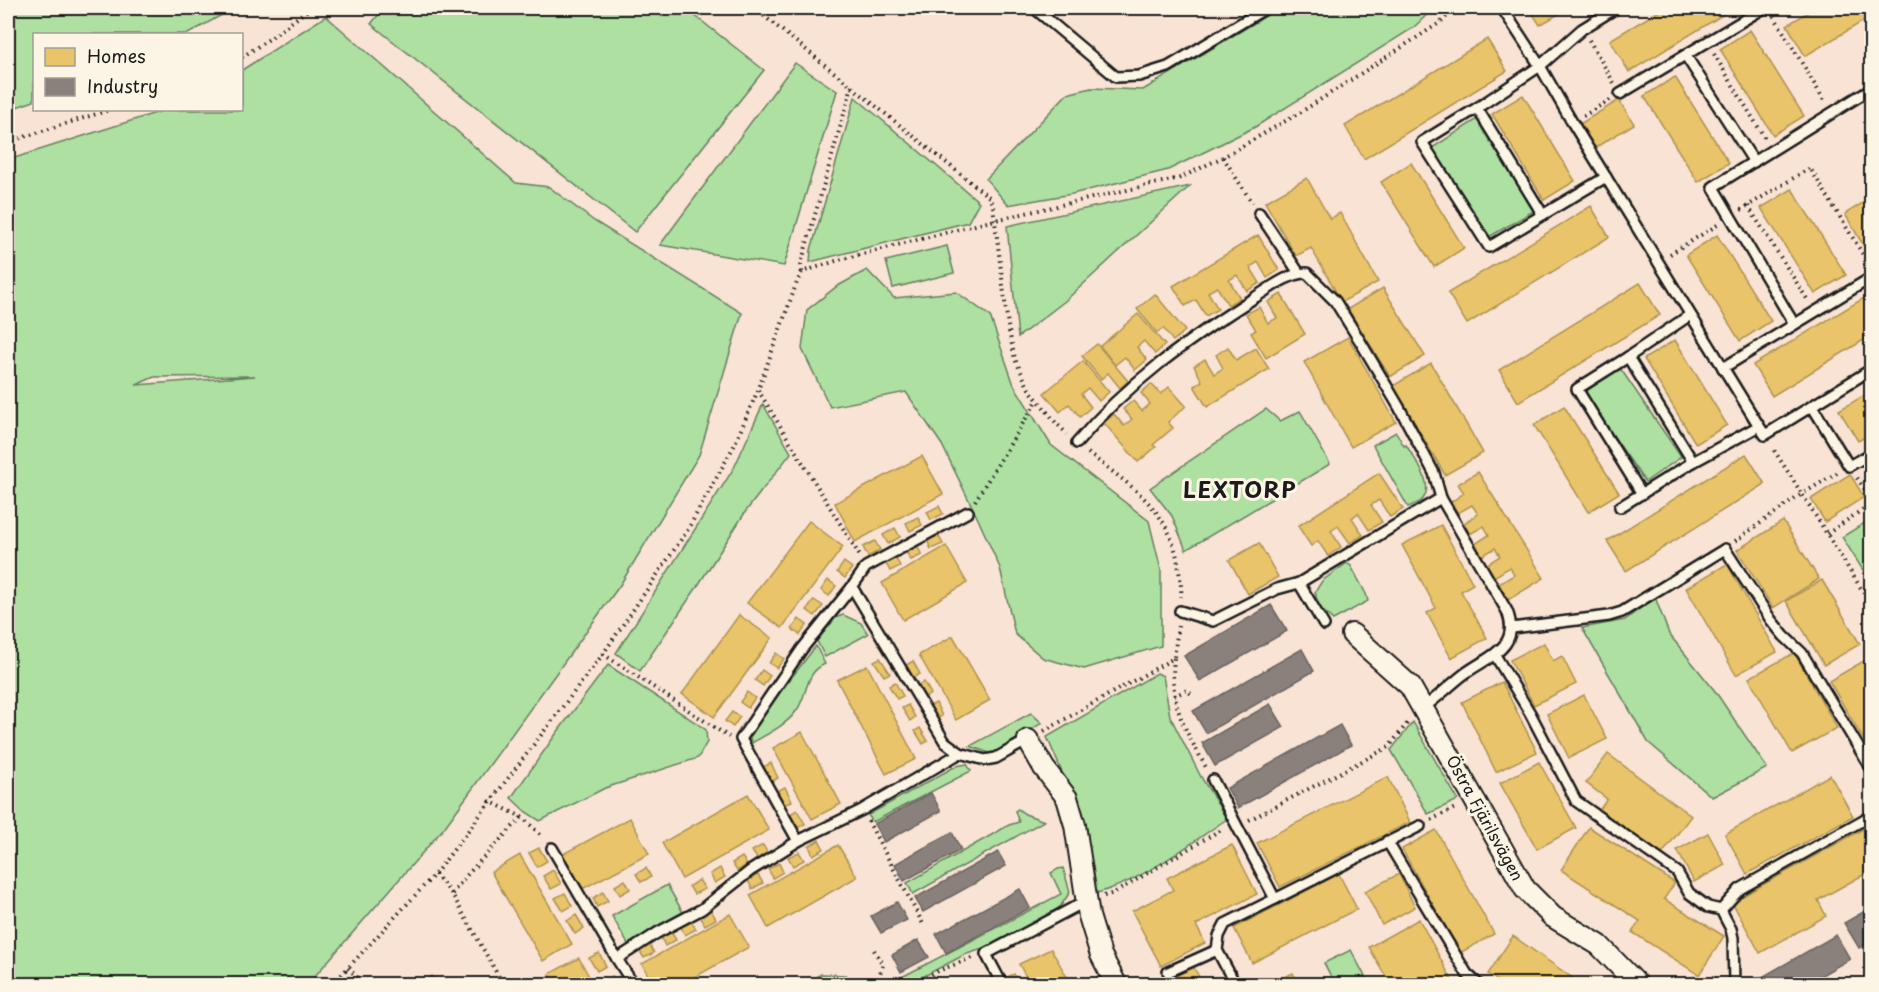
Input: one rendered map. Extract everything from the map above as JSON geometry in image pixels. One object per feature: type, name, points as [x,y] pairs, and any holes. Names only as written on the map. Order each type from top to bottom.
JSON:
[{"type":"street","name":"Östra Fjärilsvägen","points":[[1352,634],[1410,686],[1525,890],[1553,917],[1599,945],[1637,984]]},
{"type":"street","points":[[1028,740],[1044,768],[1066,798],[1075,825],[1086,901],[1101,955],[1116,984]]},
{"type":"lane","points":[[1034,8],[1116,77],[1139,76],[1168,67],[1266,8]]},
{"type":"lane","points":[[1502,8],[1540,66],[1572,122],[1765,435],[1872,369]]},
{"type":"lane","points":[[1606,177],[1489,247],[1422,142],[1540,66],[1582,29],[1616,8]]},
{"type":"lane","points":[[1620,94],[1764,8]]},
{"type":"lane","points":[[1686,56],[1754,162]]},
{"type":"lane","points":[[1794,324],[1713,187],[1872,88]]},
{"type":"lane","points":[[1477,108],[1543,215]]},
{"type":"lane","points":[[1259,213],[1299,273]]},
{"type":"lane","points":[[1077,443],[1129,388],[1177,349],[1263,293],[1299,273],[1307,273],[1335,302],[1399,407],[1434,473],[1442,498],[1507,611],[1512,628],[1510,637],[1495,655],[1464,675],[1423,708]]},
{"type":"lane","points":[[1723,368],[1869,279],[1872,283]]},
{"type":"lane","points":[[1642,494],[1577,389],[1690,315]]},
{"type":"lane","points":[[1628,357],[1693,462]]},
{"type":"lane","points":[[1812,406],[1849,466],[1872,453]]},
{"type":"lane","points":[[1620,507],[1693,462],[1759,426]]},
{"type":"lane","points":[[1179,611],[1213,621],[1277,589],[1299,583],[1442,498]]},
{"type":"lane","points":[[798,841],[741,739],[802,649],[866,567],[968,512]]},
{"type":"lane","points":[[1512,628],[1609,616],[1622,612],[1725,549],[1771,620],[1802,653],[1872,770]]},
{"type":"lane","points":[[1299,583],[1323,625]]},
{"type":"lane","points":[[852,587],[945,742],[960,753],[986,760],[996,758],[1028,740]]},
{"type":"lane","points":[[1495,655],[1530,713],[1576,801],[1677,872],[1689,893],[1708,907],[1721,910],[1733,938],[1734,984]]},
{"type":"lane","points":[[617,959],[657,933],[702,909],[750,871],[798,841],[862,810],[960,753]]},
{"type":"lane","points":[[1214,780],[1275,899]]},
{"type":"lane","points":[[1721,910],[1740,889],[1872,815]]},
{"type":"lane","points":[[1235,984],[1217,950],[1219,936],[1225,924],[1420,826]]},
{"type":"lane","points":[[1387,841],[1467,974],[1478,984]]},
{"type":"lane","points":[[552,848],[633,984]]},
{"type":"lane","points":[[1002,984],[986,954],[1086,901]]},
{"type":"lane","points":[[1168,972],[1217,950]]},
{"type":"path","points":[[243,56],[273,37],[310,8]]},
{"type":"path","points":[[754,8],[989,197],[993,206],[1008,326],[1015,359],[1021,374],[1056,423],[1077,443],[1142,495],[1159,513],[1175,547],[1181,591],[1172,674],[1174,696],[1191,740],[1214,780]]},
{"type":"path","points":[[802,272],[839,260],[995,220],[1180,178],[1223,157],[1311,106],[1441,22],[1455,8]]},
{"type":"path","points":[[1769,8],[1832,113]]},
{"type":"path","points":[[1572,122],[1620,94],[1582,29]]},
{"type":"path","points":[[1707,43],[1772,150]]},
{"type":"path","points":[[333,984],[435,873],[603,654],[687,531],[734,446],[758,390],[802,272],[801,264],[852,86]]},
{"type":"path","points":[[8,142],[107,111]]},
{"type":"path","points":[[1223,157],[1259,213]]},
{"type":"path","points":[[1658,262],[1810,168],[1872,270]]},
{"type":"path","points":[[1748,206],[1815,312]]},
{"type":"path","points":[[758,390],[866,567]]},
{"type":"path","points":[[968,512],[1038,399]]},
{"type":"path","points":[[1765,435],[1872,606]]},
{"type":"path","points":[[1725,549],[1802,494],[1849,466],[1872,502],[1827,534]]},
{"type":"path","points":[[603,654],[727,736],[741,739]]},
{"type":"path","points":[[1028,740],[1174,658]]},
{"type":"path","points":[[1174,696],[1187,690],[1192,695]]},
{"type":"path","points":[[1086,901],[1114,893],[1237,824],[1389,747],[1411,719],[1423,708]]},
{"type":"path","points":[[1420,826],[1473,798]]},
{"type":"path","points":[[489,801],[522,817],[552,848]]},
{"type":"path","points":[[862,810],[923,924]]},
{"type":"path","points":[[452,894],[465,876],[522,817]]},
{"type":"path","points":[[435,873],[452,894],[503,984]]},
{"type":"path","points":[[874,950],[883,965],[876,984]]},
{"type":"path","points":[[916,984],[967,959],[986,954]]},
{"type":"path","points":[[348,968],[364,984]]},
{"type":"green space","points":[[8,8],[234,8],[190,33],[33,33],[33,101],[8,110]]},
{"type":"green space","points":[[384,8],[685,8],[764,70],[635,232],[371,24]]},
{"type":"green space","points":[[1279,8],[1434,8],[1413,28],[1255,127],[1168,170],[1072,194],[1008,205],[986,179],[1067,94],[1091,88],[1143,90]]},
{"type":"green space","points":[[326,16],[516,183],[549,187],[594,221],[742,313],[699,455],[620,585],[444,828],[308,984],[8,984],[8,160],[162,111],[243,111],[243,69]],"holes":[[[255,376],[136,385],[154,377]]]},
{"type":"green space","points":[[795,63],[837,91],[784,266],[660,245]]},
{"type":"green space","points":[[855,97],[979,202],[968,222],[810,262],[811,250]]},
{"type":"green space","points":[[1479,118],[1535,210],[1489,237],[1432,148]]},
{"type":"green space","points":[[1190,186],[1065,301],[1018,337],[1007,226]]},
{"type":"green space","points":[[947,246],[954,273],[893,288],[886,261]]},
{"type":"green space","points":[[867,270],[894,298],[956,292],[990,316],[1014,385],[1051,445],[1149,521],[1161,570],[1161,646],[1084,669],[1043,658],[1015,634],[1000,568],[978,519],[942,445],[906,392],[830,407],[802,349],[807,310],[836,287]]},
{"type":"green space","points":[[1620,368],[1681,457],[1645,482],[1584,393]]},
{"type":"green space","points":[[763,404],[791,453],[746,511],[640,671],[616,653],[734,468]]},
{"type":"green space","points":[[1266,409],[1280,421],[1300,411],[1330,464],[1186,550],[1172,516],[1150,488]]},
{"type":"green space","points":[[1396,432],[1418,464],[1427,488],[1421,501],[1408,507],[1373,445]]},
{"type":"green space","points":[[1871,519],[1871,583],[1842,537]]},
{"type":"green space","points":[[1347,563],[1351,566],[1368,601],[1333,620],[1319,607],[1315,592],[1322,581]]},
{"type":"green space","points":[[1655,597],[1669,634],[1715,691],[1767,768],[1712,797],[1648,742],[1582,628],[1625,620]]},
{"type":"green space","points":[[843,615],[861,623],[868,634],[825,657],[817,641],[835,618]]},
{"type":"green space","points":[[816,646],[825,664],[810,678],[801,704],[782,725],[752,743],[749,736],[751,730]]},
{"type":"green space","points":[[608,665],[706,730],[707,742],[698,758],[605,788],[540,821],[511,798]]},
{"type":"green space","points":[[1157,673],[1163,676],[1170,716],[1201,777],[1227,819],[1147,872],[1094,894],[1085,826],[1047,737]]},
{"type":"green space","points":[[1031,713],[1042,723],[992,754],[970,746]]},
{"type":"green space","points":[[1413,722],[1458,800],[1428,814],[1391,750]]},
{"type":"green space","points":[[967,764],[971,771],[873,822],[868,815],[956,766]]},
{"type":"green space","points":[[1018,809],[1044,821],[913,894],[907,883],[1009,825],[1019,822],[1015,811]]},
{"type":"green space","points":[[1063,868],[1070,892],[1060,907],[998,944],[964,955],[909,984],[900,984],[896,980],[1061,894],[1051,873]]},
{"type":"green space","points":[[667,885],[684,914],[629,946],[612,916]]},
{"type":"green space","points":[[1351,950],[1369,984],[1335,984],[1324,963]]},
{"type":"green space","points":[[821,974],[846,975],[849,984],[804,984]]},
{"type":"building: Homes","points":[[1529,8],[1569,8],[1540,25]]},
{"type":"building: Homes","points":[[1664,8],[1734,8],[1629,72],[1610,40]]},
{"type":"building: Homes","points":[[1815,8],[1872,8],[1872,16],[1805,56],[1787,25]]},
{"type":"building: Homes","points":[[1750,30],[1804,116],[1773,135],[1720,49]]},
{"type":"building: Homes","points":[[1487,39],[1507,71],[1364,159],[1345,126]]},
{"type":"building: Homes","points":[[1675,77],[1729,163],[1698,182],[1644,96]]},
{"type":"building: Homes","points":[[1523,95],[1575,181],[1544,200],[1492,114]]},
{"type":"building: Homes","points":[[1619,100],[1634,124],[1593,149],[1578,125]]},
{"type":"building: Homes","points":[[1411,163],[1464,248],[1434,267],[1381,182]]},
{"type":"building: Homes","points":[[1307,178],[1330,219],[1340,213],[1378,282],[1342,302],[1311,248],[1296,256],[1265,202]]},
{"type":"building: Homes","points":[[1792,189],[1846,275],[1815,294],[1761,208]]},
{"type":"building: Homes","points":[[1872,197],[1872,240],[1863,245],[1845,214]]},
{"type":"building: Homes","points":[[1591,206],[1609,237],[1467,324],[1448,293]]},
{"type":"building: Homes","points":[[1258,235],[1279,270],[1267,278],[1258,262],[1250,267],[1260,283],[1247,291],[1237,275],[1229,280],[1240,298],[1228,305],[1217,287],[1208,292],[1218,309],[1206,316],[1196,300],[1185,306],[1173,286]]},
{"type":"building: Homes","points":[[1717,235],[1771,321],[1740,341],[1686,255]]},
{"type":"building: Homes","points":[[1640,283],[1660,315],[1518,402],[1499,370]]},
{"type":"building: Homes","points":[[1383,288],[1425,356],[1390,377],[1348,309]]},
{"type":"building: Homes","points":[[1155,294],[1185,331],[1173,341],[1163,328],[1157,333],[1137,309]]},
{"type":"building: Homes","points":[[1281,294],[1305,334],[1266,358],[1251,333],[1256,330],[1246,314],[1259,307],[1268,323],[1277,318],[1268,302]]},
{"type":"building: Homes","points":[[1864,298],[1872,311],[1872,335],[1772,396],[1753,365]]},
{"type":"building: Homes","points":[[1138,314],[1165,345],[1155,354],[1144,341],[1137,347],[1147,360],[1135,370],[1125,357],[1115,365],[1100,346]]},
{"type":"building: Homes","points":[[1348,337],[1396,422],[1351,447],[1304,362]]},
{"type":"building: Homes","points":[[1675,340],[1727,425],[1696,444],[1644,359]]},
{"type":"building: Homes","points":[[1097,344],[1128,381],[1120,388],[1108,373],[1101,379],[1082,356]]},
{"type":"building: Homes","points":[[1228,347],[1236,360],[1256,348],[1269,369],[1207,407],[1194,386],[1202,381],[1194,366],[1205,359],[1214,374],[1223,368],[1216,355]]},
{"type":"building: Homes","points":[[1083,361],[1109,392],[1099,401],[1088,388],[1081,394],[1091,407],[1080,417],[1069,404],[1060,412],[1044,393]]},
{"type":"building: Homes","points":[[1431,363],[1483,453],[1445,475],[1393,386]]},
{"type":"building: Homes","points":[[1151,384],[1161,394],[1169,387],[1186,406],[1168,422],[1173,428],[1138,462],[1104,423],[1114,414],[1124,426],[1132,419],[1123,409],[1133,401],[1142,411],[1150,404],[1141,393]]},
{"type":"building: Homes","points":[[1872,391],[1872,433],[1858,441],[1839,410]]},
{"type":"building: Homes","points":[[1564,406],[1619,493],[1588,512],[1534,425]]},
{"type":"building: Homes","points":[[1746,454],[1765,484],[1626,571],[1607,541]]},
{"type":"building: Homes","points":[[922,456],[943,494],[855,542],[835,503]]},
{"type":"building: Homes","points":[[1478,472],[1544,578],[1508,600],[1499,584],[1514,575],[1510,567],[1494,577],[1486,565],[1500,556],[1495,548],[1482,556],[1475,544],[1489,535],[1484,526],[1470,534],[1464,523],[1478,514],[1472,505],[1458,513],[1451,502],[1464,493],[1458,484]]},
{"type":"building: Homes","points":[[1379,473],[1403,509],[1390,517],[1379,500],[1371,505],[1382,522],[1369,530],[1358,513],[1352,518],[1363,535],[1350,543],[1338,526],[1331,531],[1341,547],[1328,556],[1318,541],[1311,546],[1298,526]]},
{"type":"building: Homes","points":[[1850,474],[1864,497],[1825,522],[1811,499]]},
{"type":"building: Homes","points":[[939,506],[943,514],[931,520],[927,512]]},
{"type":"building: Homes","points":[[918,517],[922,525],[910,531],[906,523]]},
{"type":"building: Homes","points":[[809,521],[843,547],[782,628],[747,603]]},
{"type":"building: Homes","points":[[1783,521],[1819,579],[1773,608],[1737,550]]},
{"type":"building: Homes","points":[[1441,525],[1473,584],[1461,591],[1487,638],[1451,658],[1427,613],[1436,608],[1402,545]]},
{"type":"building: Homes","points":[[895,528],[900,537],[888,544],[883,535]]},
{"type":"building: Homes","points":[[938,535],[943,544],[931,549],[927,540]]},
{"type":"building: Homes","points":[[875,541],[880,550],[868,557],[863,547]]},
{"type":"building: Homes","points":[[1259,543],[1278,577],[1248,594],[1229,560]]},
{"type":"building: Homes","points":[[917,546],[922,555],[911,560],[906,552]]},
{"type":"building: Homes","points":[[946,546],[967,583],[903,620],[882,583]]},
{"type":"building: Homes","points":[[895,557],[900,566],[890,571],[885,562]]},
{"type":"building: Homes","points":[[844,562],[852,568],[845,578],[837,572]]},
{"type":"building: Homes","points":[[1727,564],[1777,652],[1736,675],[1686,588]]},
{"type":"building: Homes","points":[[828,580],[836,586],[829,596],[821,590]]},
{"type":"building: Homes","points":[[1822,580],[1860,644],[1824,665],[1786,601]]},
{"type":"building: Homes","points":[[814,600],[823,606],[815,616],[807,610]]},
{"type":"building: Homes","points":[[739,615],[772,638],[714,717],[682,694]]},
{"type":"building: Homes","points":[[799,619],[807,625],[800,635],[792,629]]},
{"type":"building: Homes","points":[[953,636],[990,700],[956,720],[919,655]]},
{"type":"building: Homes","points":[[1544,643],[1553,661],[1562,656],[1576,684],[1534,705],[1510,660]]},
{"type":"building: Homes","points":[[776,653],[784,659],[777,668],[769,663]]},
{"type":"building: Homes","points":[[1794,653],[1837,728],[1792,753],[1749,678]]},
{"type":"building: Homes","points":[[880,658],[890,673],[884,676],[874,661]]},
{"type":"building: Homes","points":[[1869,658],[1872,662],[1872,754],[1829,681]]},
{"type":"building: Homes","points":[[913,661],[920,674],[913,678],[906,665]]},
{"type":"building: Homes","points":[[867,665],[916,759],[886,774],[837,680]]},
{"type":"building: Homes","points":[[762,670],[770,676],[763,686],[755,680]]},
{"type":"building: Homes","points":[[895,682],[903,696],[897,699],[889,686]]},
{"type":"building: Homes","points":[[924,682],[931,694],[925,697],[918,685]]},
{"type":"building: Homes","points":[[1502,682],[1537,752],[1496,772],[1462,702]]},
{"type":"building: Homes","points":[[747,692],[755,698],[748,708],[740,702]]},
{"type":"building: Homes","points":[[1584,695],[1607,739],[1569,758],[1547,714]]},
{"type":"building: Homes","points":[[936,703],[942,716],[937,719],[930,706]]},
{"type":"building: Homes","points":[[908,705],[915,717],[910,721],[902,708]]},
{"type":"building: Homes","points":[[732,712],[740,717],[733,727],[725,721]]},
{"type":"building: Homes","points":[[920,728],[928,741],[923,744],[915,731]]},
{"type":"building: Homes","points":[[802,732],[841,804],[812,819],[773,748]]},
{"type":"building: Homes","points":[[1608,754],[1691,816],[1660,857],[1598,812],[1607,799],[1586,783]]},
{"type":"building: Homes","points":[[1539,762],[1576,828],[1537,849],[1500,783]]},
{"type":"building: Homes","points":[[771,763],[778,778],[771,782],[763,767]]},
{"type":"building: Homes","points":[[1830,775],[1853,816],[1747,874],[1725,834]]},
{"type":"building: Homes","points":[[1388,777],[1410,822],[1280,887],[1257,843]]},
{"type":"building: Homes","points":[[785,787],[792,801],[784,805],[777,791]]},
{"type":"building: Homes","points":[[748,794],[769,830],[682,879],[662,843]]},
{"type":"building: Homes","points":[[797,810],[805,824],[797,828],[790,814]]},
{"type":"building: Homes","points":[[630,818],[649,854],[582,889],[563,854]]},
{"type":"building: Homes","points":[[1872,824],[1872,870],[1818,900],[1826,916],[1760,953],[1732,902]]},
{"type":"building: Homes","points":[[1589,827],[1675,883],[1664,899],[1724,936],[1699,975],[1632,932],[1640,921],[1561,870]]},
{"type":"building: Homes","points":[[1436,830],[1494,934],[1460,953],[1402,849]]},
{"type":"building: Homes","points":[[1708,833],[1725,865],[1694,882],[1677,850]]},
{"type":"building: Homes","points":[[819,840],[824,849],[813,855],[809,846]]},
{"type":"building: Homes","points":[[763,845],[768,854],[758,860],[752,851]]},
{"type":"building: Homes","points":[[838,845],[857,877],[768,928],[750,895]]},
{"type":"building: Homes","points":[[1232,845],[1257,894],[1196,925],[1205,943],[1161,966],[1132,911],[1173,890],[1167,878]]},
{"type":"building: Homes","points":[[539,848],[547,861],[537,867],[529,853]]},
{"type":"building: Homes","points":[[799,852],[804,860],[793,866],[788,857]]},
{"type":"building: Homes","points":[[520,855],[572,944],[543,961],[491,872]]},
{"type":"building: Homes","points":[[742,857],[747,865],[737,871],[732,863]]},
{"type":"building: Homes","points":[[779,863],[783,872],[773,878],[768,869]]},
{"type":"building: Homes","points":[[646,868],[651,877],[641,882],[636,874]]},
{"type":"building: Homes","points":[[720,868],[725,877],[715,883],[710,874]]},
{"type":"building: Homes","points":[[553,870],[561,884],[551,889],[543,876]]},
{"type":"building: Homes","points":[[1339,874],[1357,909],[1252,963],[1234,928]]},
{"type":"building: Homes","points":[[1399,874],[1415,907],[1382,925],[1365,891]]},
{"type":"building: Homes","points":[[758,875],[763,883],[752,889],[748,880]]},
{"type":"building: Homes","points":[[625,880],[630,889],[620,895],[615,886]]},
{"type":"building: Homes","points":[[699,880],[705,889],[694,894],[689,886]]},
{"type":"building: Homes","points":[[603,892],[608,901],[597,907],[593,898]]},
{"type":"building: Homes","points":[[565,893],[572,906],[563,911],[555,898]]},
{"type":"building: Homes","points":[[711,910],[716,919],[705,925],[700,916]]},
{"type":"building: Homes","points":[[730,914],[749,947],[682,984],[653,984],[642,964]]},
{"type":"building: Homes","points":[[576,915],[584,928],[575,934],[567,921]]},
{"type":"building: Homes","points":[[1419,919],[1453,982],[1449,984],[1390,984],[1369,947]]},
{"type":"building: Homes","points":[[691,921],[696,929],[685,935],[681,927]]},
{"type":"building: Homes","points":[[671,932],[676,940],[665,946],[661,937]]},
{"type":"building: Homes","points":[[1513,936],[1581,984],[1502,984],[1488,974]]},
{"type":"building: Homes","points":[[649,944],[654,953],[644,958],[639,950]]},
{"type":"building: Homes","points":[[1051,949],[1071,984],[1030,984],[1019,964]]},
{"type":"building: Homes","points":[[599,953],[606,966],[597,971],[589,958]]},
{"type":"building: Homes","points":[[579,958],[593,984],[555,984],[549,974]]},
{"type":"building: Homes","points":[[1192,964],[1203,984],[1160,984],[1159,982]]},
{"type":"building: Homes","points":[[1293,973],[1299,984],[1270,984]]},
{"type":"building: Homes","points":[[1014,974],[1019,984],[1008,984],[1005,978]]},
{"type":"building: Homes","points":[[432,976],[441,984],[423,984]]},
{"type":"building: Homes","points":[[612,976],[617,984],[603,982]]},
{"type":"building: Industry","points":[[1271,605],[1287,631],[1200,681],[1184,656]]},
{"type":"building: Industry","points":[[1302,649],[1314,671],[1206,733],[1193,711]]},
{"type":"building: Industry","points":[[1270,704],[1284,727],[1215,766],[1202,743]]},
{"type":"building: Industry","points":[[1340,725],[1351,745],[1238,808],[1227,788]]},
{"type":"building: Industry","points":[[931,793],[941,811],[884,842],[874,824]]},
{"type":"building: Industry","points":[[952,832],[961,850],[904,881],[895,864]]},
{"type":"building: Industry","points":[[998,852],[1006,866],[923,912],[915,898]]},
{"type":"building: Industry","points":[[1020,889],[1030,908],[946,953],[936,934]]},
{"type":"building: Industry","points":[[897,902],[907,920],[881,933],[871,916]]},
{"type":"building: Industry","points":[[1872,907],[1872,941],[1859,948],[1844,923]]},
{"type":"building: Industry","points":[[1836,935],[1850,959],[1806,984],[1750,984]]},
{"type":"building: Industry","points":[[918,940],[929,957],[901,972],[892,955]]},
{"type":"district","name":"LEXTORP","points":[[1240,490]]}]
